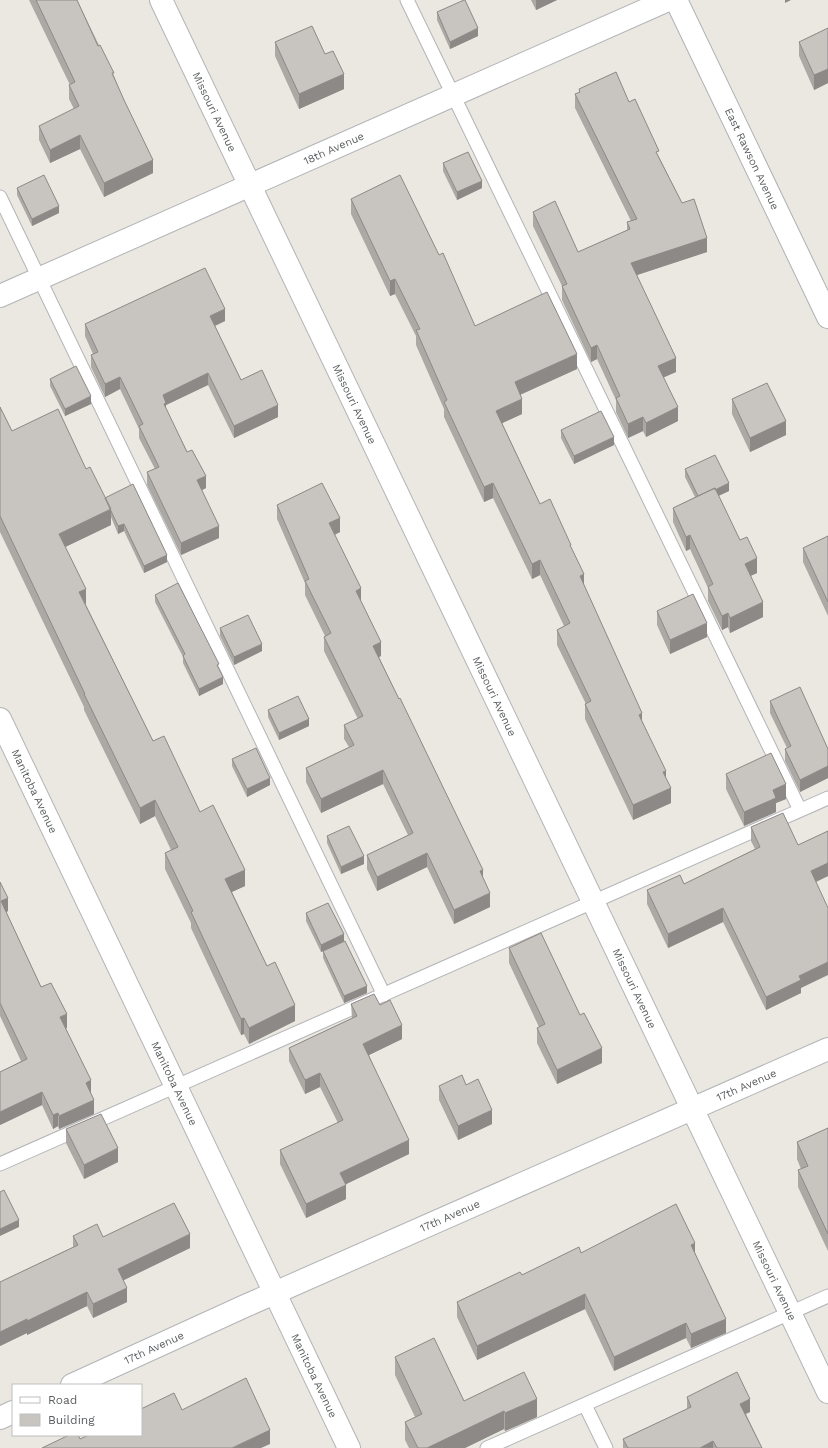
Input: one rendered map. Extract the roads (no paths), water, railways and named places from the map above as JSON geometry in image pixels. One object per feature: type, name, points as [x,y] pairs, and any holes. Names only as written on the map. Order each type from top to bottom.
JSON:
[{"type":"street","name":"Missouri Avenue","points":[[161,0],[828,1392]]},
{"type":"street","name":"18th Avenue","points":[[0,296],[668,0]]},
{"type":"street","name":"East Rawson Avenue","points":[[676,0],[828,317]]},
{"type":"street","name":"Manitoba Avenue","points":[[0,719],[349,1448]]},
{"type":"street","name":"17th Avenue","points":[[74,1384],[275,1293],[828,1049]]},
{"type":"street","points":[[0,1418],[12,1412]]},
{"type":"lane","points":[[407,0],[800,810]]},
{"type":"lane","points":[[0,197],[384,994]]},
{"type":"lane","points":[[0,1164],[828,798]]},
{"type":"lane","points":[[487,1448],[828,1296]]},
{"type":"lane","points":[[584,1405],[606,1448]]}]
